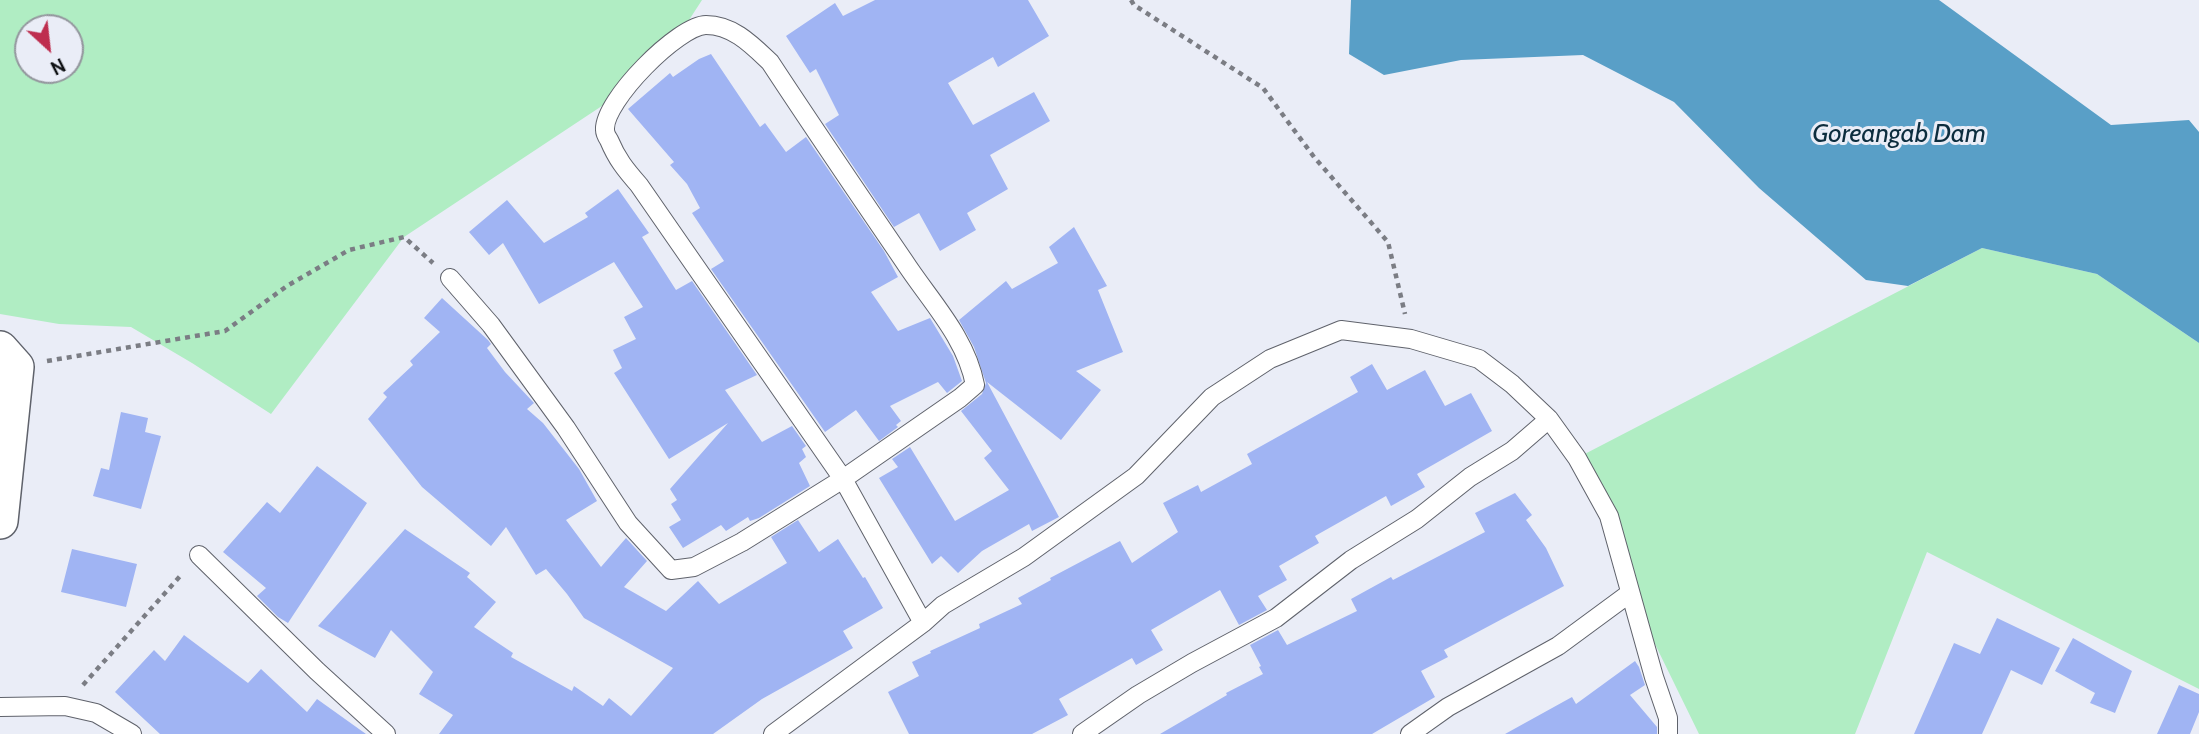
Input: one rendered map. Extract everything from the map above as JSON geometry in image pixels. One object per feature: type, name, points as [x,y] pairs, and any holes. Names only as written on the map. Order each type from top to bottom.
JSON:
[{"type":"street","points":[[0,521],[8,358]]},
{"type":"lane","points":[[450,278],[491,325],[566,428],[628,523],[671,570],[694,567],[742,542],[843,479],[975,385],[972,369],[941,311],[906,265],[770,62],[730,29],[706,25],[680,34],[620,94],[609,113],[604,130],[617,159],[639,185],[843,479],[923,623]]},
{"type":"lane","points":[[773,734],[923,623],[943,605],[1024,557],[1136,476],[1212,397],[1270,359],[1341,330],[1410,339],[1479,359],[1512,384],[1549,419],[1577,457],[1609,516],[1668,718],[1668,734]]},
{"type":"lane","points":[[1082,734],[1138,695],[1276,618],[1351,560],[1409,525],[1469,477],[1513,451],[1549,419]]},
{"type":"lane","points":[[199,555],[317,671],[386,734]]},
{"type":"lane","points":[[1410,734],[1448,707],[1558,646],[1630,593]]},
{"type":"lane","points":[[0,707],[65,706],[96,713],[132,734]]},
{"type":"path","points":[[1131,0],[1134,5],[1263,88],[1314,157],[1388,242],[1410,339]]},
{"type":"path","points":[[8,358],[85,354],[225,331],[287,286],[349,250],[404,237],[450,278]]},
{"type":"path","points":[[65,706],[199,555]]},
{"type":"green space","points":[[0,0],[702,0],[680,34],[620,94],[404,237],[271,414],[131,327],[59,324],[0,314]]},
{"type":"green space","points":[[1982,248],[2097,274],[2199,343],[2199,689],[1927,552],[1855,734],[1699,734],[1630,593],[1577,458]]},
{"type":"water","name":"Goreangab Dam","points":[[1351,0],[1939,0],[2111,125],[2189,120],[2199,132],[2199,343],[2097,274],[1982,248],[1908,286],[1866,280],[1759,188],[1674,102],[1583,55],[1461,60],[1384,75],[1349,54]]},
{"type":"building","points":[[875,0],[1028,0],[1049,36],[998,67],[993,57],[948,83],[973,125],[1034,92],[1050,121],[990,155],[1008,189],[967,213],[976,230],[940,251],[919,213],[894,227],[825,124],[839,115],[816,69],[810,73],[786,36],[835,3],[843,16]]},
{"type":"building","points":[[711,54],[760,127],[765,123],[786,152],[806,137],[884,251],[898,277],[871,292],[898,331],[930,318],[953,356],[962,381],[947,393],[938,382],[890,406],[901,421],[896,425],[898,427],[879,441],[856,410],[825,432],[711,269],[724,261],[692,213],[700,208],[687,184],[670,165],[674,162],[628,109],[670,73],[673,77]]},
{"type":"building","points":[[618,189],[649,233],[642,237],[676,290],[692,281],[757,375],[725,390],[762,442],[792,426],[806,446],[802,449],[806,457],[799,463],[810,486],[759,518],[750,521],[748,517],[726,531],[721,525],[683,548],[669,527],[681,520],[671,504],[677,500],[670,489],[728,423],[669,459],[614,373],[622,368],[613,350],[636,339],[624,317],[643,307],[614,262],[539,304],[503,243],[489,255],[469,232],[507,200],[544,243],[588,217],[585,213]]},
{"type":"building","points":[[1074,227],[1107,286],[1098,290],[1123,352],[1076,371],[1101,390],[1061,440],[987,382],[1059,517],[1032,531],[1029,524],[982,551],[958,573],[941,556],[932,564],[879,478],[898,467],[892,459],[910,447],[955,521],[1009,490],[984,458],[992,451],[961,411],[982,394],[986,383],[974,347],[959,320],[1006,281],[1012,289],[1058,263],[1049,247]]},
{"type":"building","points":[[442,298],[488,340],[491,344],[487,348],[534,403],[527,409],[543,423],[579,469],[597,501],[566,520],[601,567],[626,538],[647,561],[624,587],[666,611],[698,581],[719,604],[787,563],[771,537],[798,520],[819,552],[838,539],[883,608],[843,631],[853,648],[762,699],[713,734],[439,734],[453,715],[419,694],[433,672],[391,630],[375,658],[318,626],[405,529],[470,573],[467,577],[496,602],[474,627],[513,653],[511,657],[572,691],[574,686],[603,706],[609,698],[631,716],[673,668],[584,618],[546,569],[536,575],[506,527],[491,546],[422,487],[368,419],[387,397],[383,393],[413,365],[410,361],[440,332],[424,318]]},
{"type":"building","points":[[1372,364],[1387,390],[1425,370],[1445,406],[1471,393],[1492,431],[1417,474],[1425,487],[1391,506],[1386,496],[1315,536],[1319,543],[1279,566],[1287,580],[1258,596],[1267,610],[1239,625],[1220,590],[1151,630],[1163,650],[1136,665],[1132,658],[1059,699],[1068,715],[1032,734],[909,734],[888,692],[919,676],[912,662],[980,628],[979,624],[1022,604],[1018,598],[1120,541],[1132,563],[1178,532],[1163,503],[1198,485],[1201,492],[1252,464],[1247,454],[1358,392],[1350,377]]},
{"type":"building","points":[[121,412],[148,418],[145,432],[161,436],[141,509],[93,496],[101,468],[109,470]]},
{"type":"building","points":[[317,466],[367,503],[288,623],[257,596],[266,588],[223,552],[267,502],[280,513]]},
{"type":"building","points":[[1515,493],[1532,515],[1526,520],[1546,548],[1564,586],[1444,650],[1448,657],[1421,671],[1435,697],[1372,734],[1160,734],[1227,695],[1226,693],[1263,674],[1250,645],[1278,630],[1287,645],[1357,611],[1351,599],[1485,532],[1475,513]]},
{"type":"building","points":[[72,549],[137,564],[126,607],[61,592]]},
{"type":"building","points":[[1997,618],[2060,648],[2042,685],[2011,670],[1982,734],[1914,734],[1954,643],[1980,654]]},
{"type":"building","points":[[184,635],[248,683],[261,669],[307,712],[317,699],[366,734],[160,734],[115,692],[154,650],[165,661]]},
{"type":"building","points":[[2073,638],[2132,671],[2115,713],[2090,703],[2095,693],[2055,671]]},
{"type":"building","points":[[1635,661],[1645,685],[1630,695],[1657,727],[1657,734],[1505,734],[1572,697],[1576,704]]},
{"type":"building","points":[[2179,685],[2199,694],[2199,712],[2190,734],[2157,734]]}]
